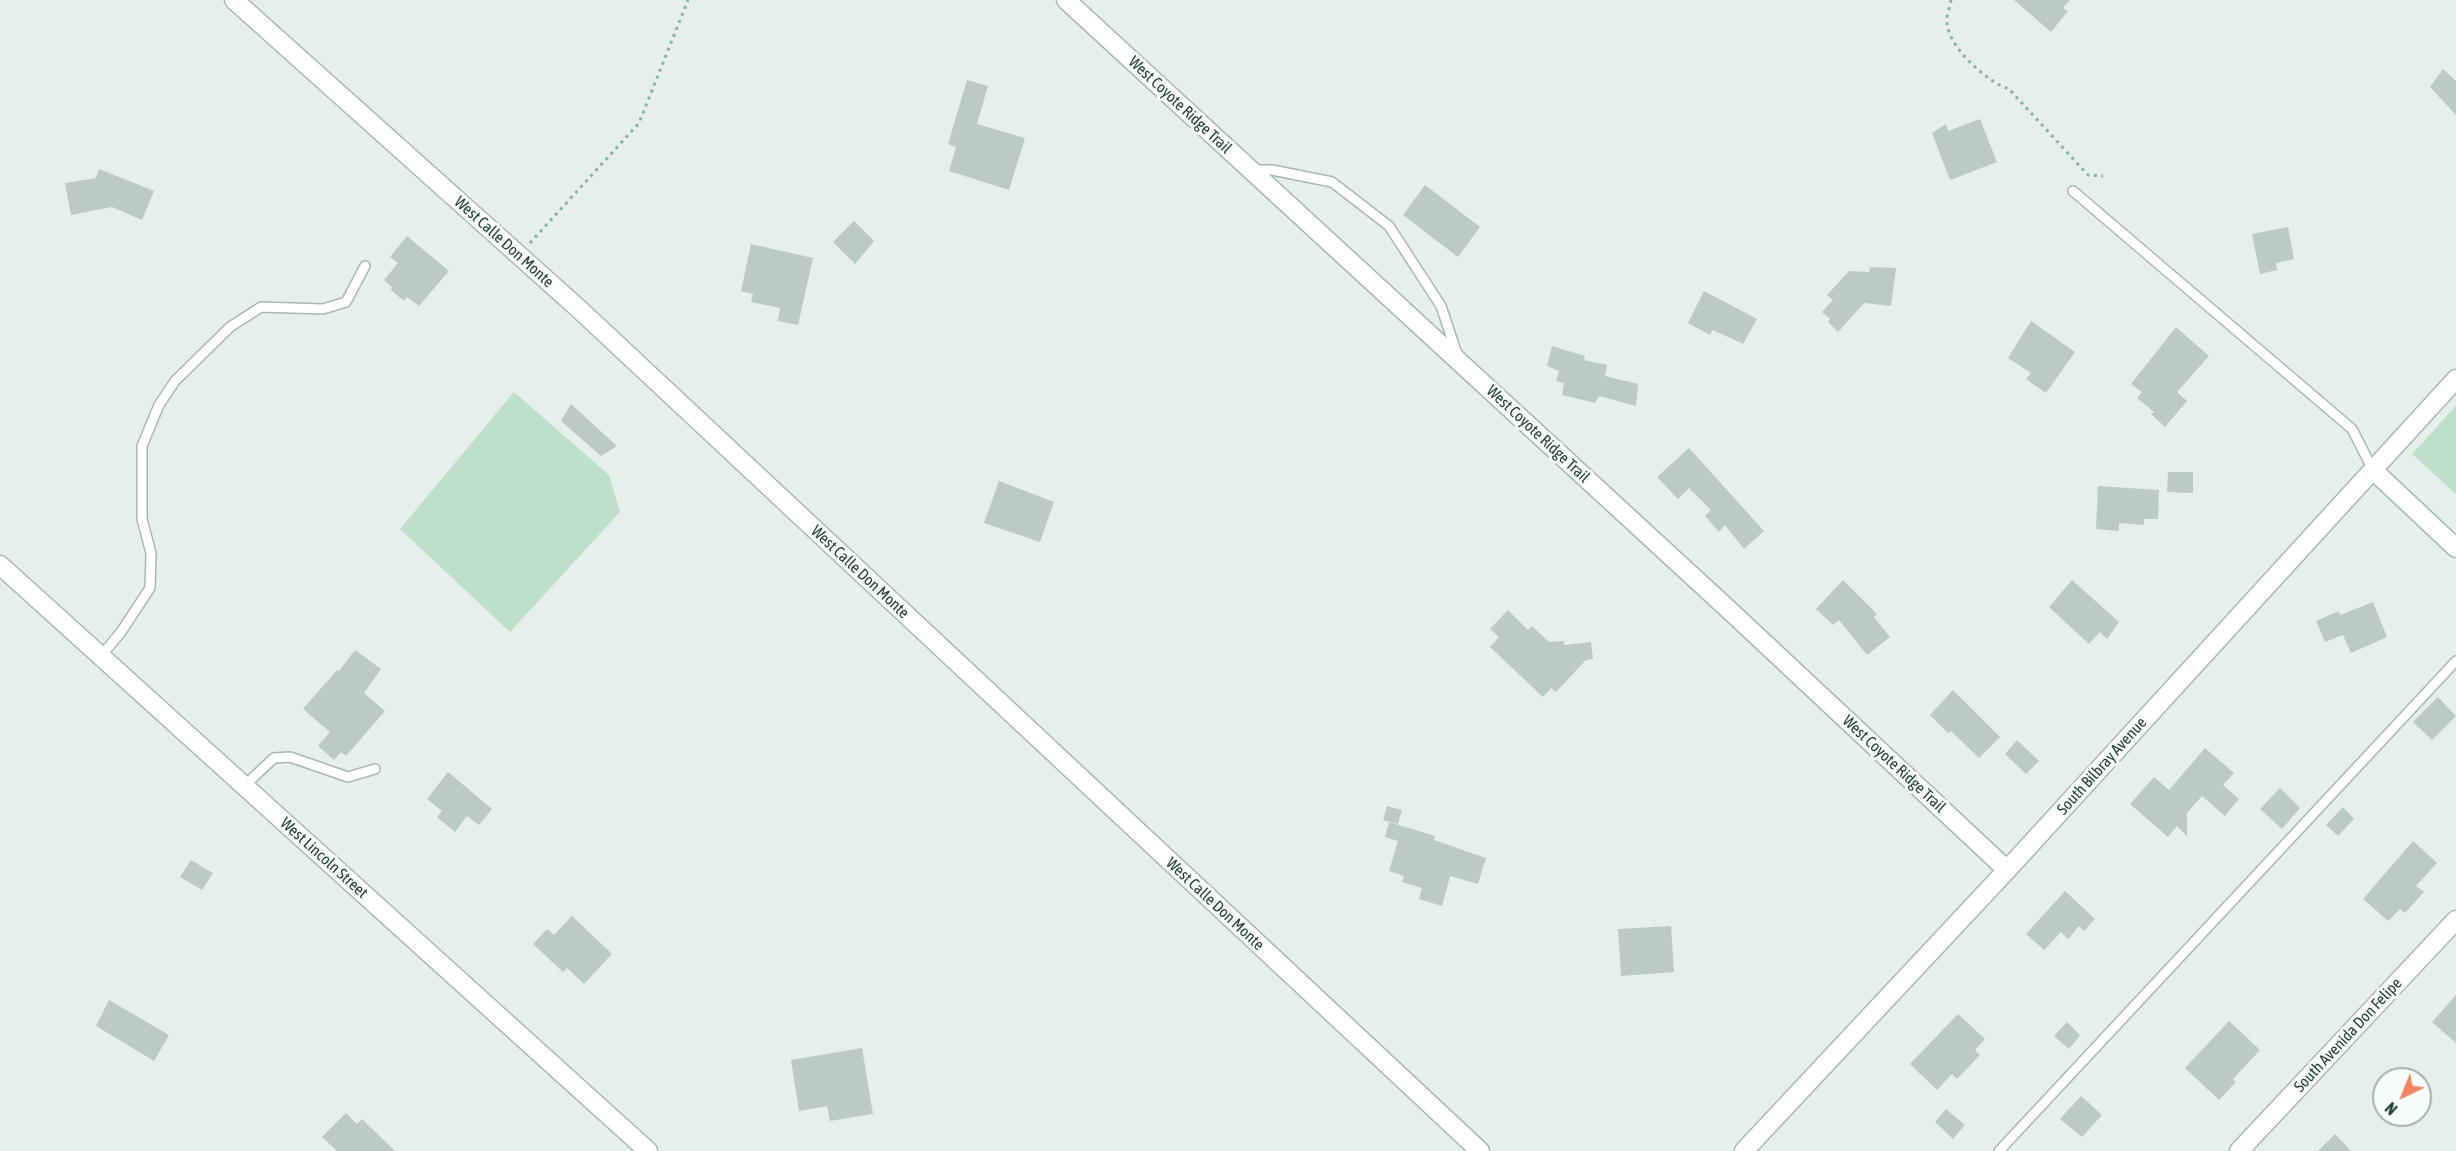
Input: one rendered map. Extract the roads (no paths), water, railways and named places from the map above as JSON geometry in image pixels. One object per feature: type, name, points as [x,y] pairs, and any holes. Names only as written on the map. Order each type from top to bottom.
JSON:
[{"type":"street","name":"West Calle Don Monte","points":[[234,0],[518,255],[1480,1151]]},
{"type":"street","name":"West Coyote Ridge Trail","points":[[1066,0],[1727,608],[2007,870]]},
{"type":"street","name":"South Bilbray Avenue","points":[[1744,1151],[2007,870],[2456,379]]},
{"type":"street","points":[[2373,470],[2456,548]]},
{"type":"street","name":"West Lincoln Street","points":[[0,565],[648,1151]]},
{"type":"street","name":"South Avenida Don Felipe","points":[[2240,1151],[2456,920]]},
{"type":"lane","points":[[1251,170],[1272,170],[1332,182],[1389,226],[1441,306],[1460,362]]},
{"type":"lane","points":[[2073,191],[2352,429],[2373,470]]},
{"type":"lane","points":[[100,656],[121,632],[150,588],[151,553],[142,519],[140,481],[142,446],[159,405],[175,381],[230,327],[261,307],[323,309],[346,302],[365,266]]},
{"type":"lane","points":[[1999,1151],[2456,662]]},
{"type":"lane","points":[[244,786],[274,758],[290,757],[348,777],[375,769]]}]
